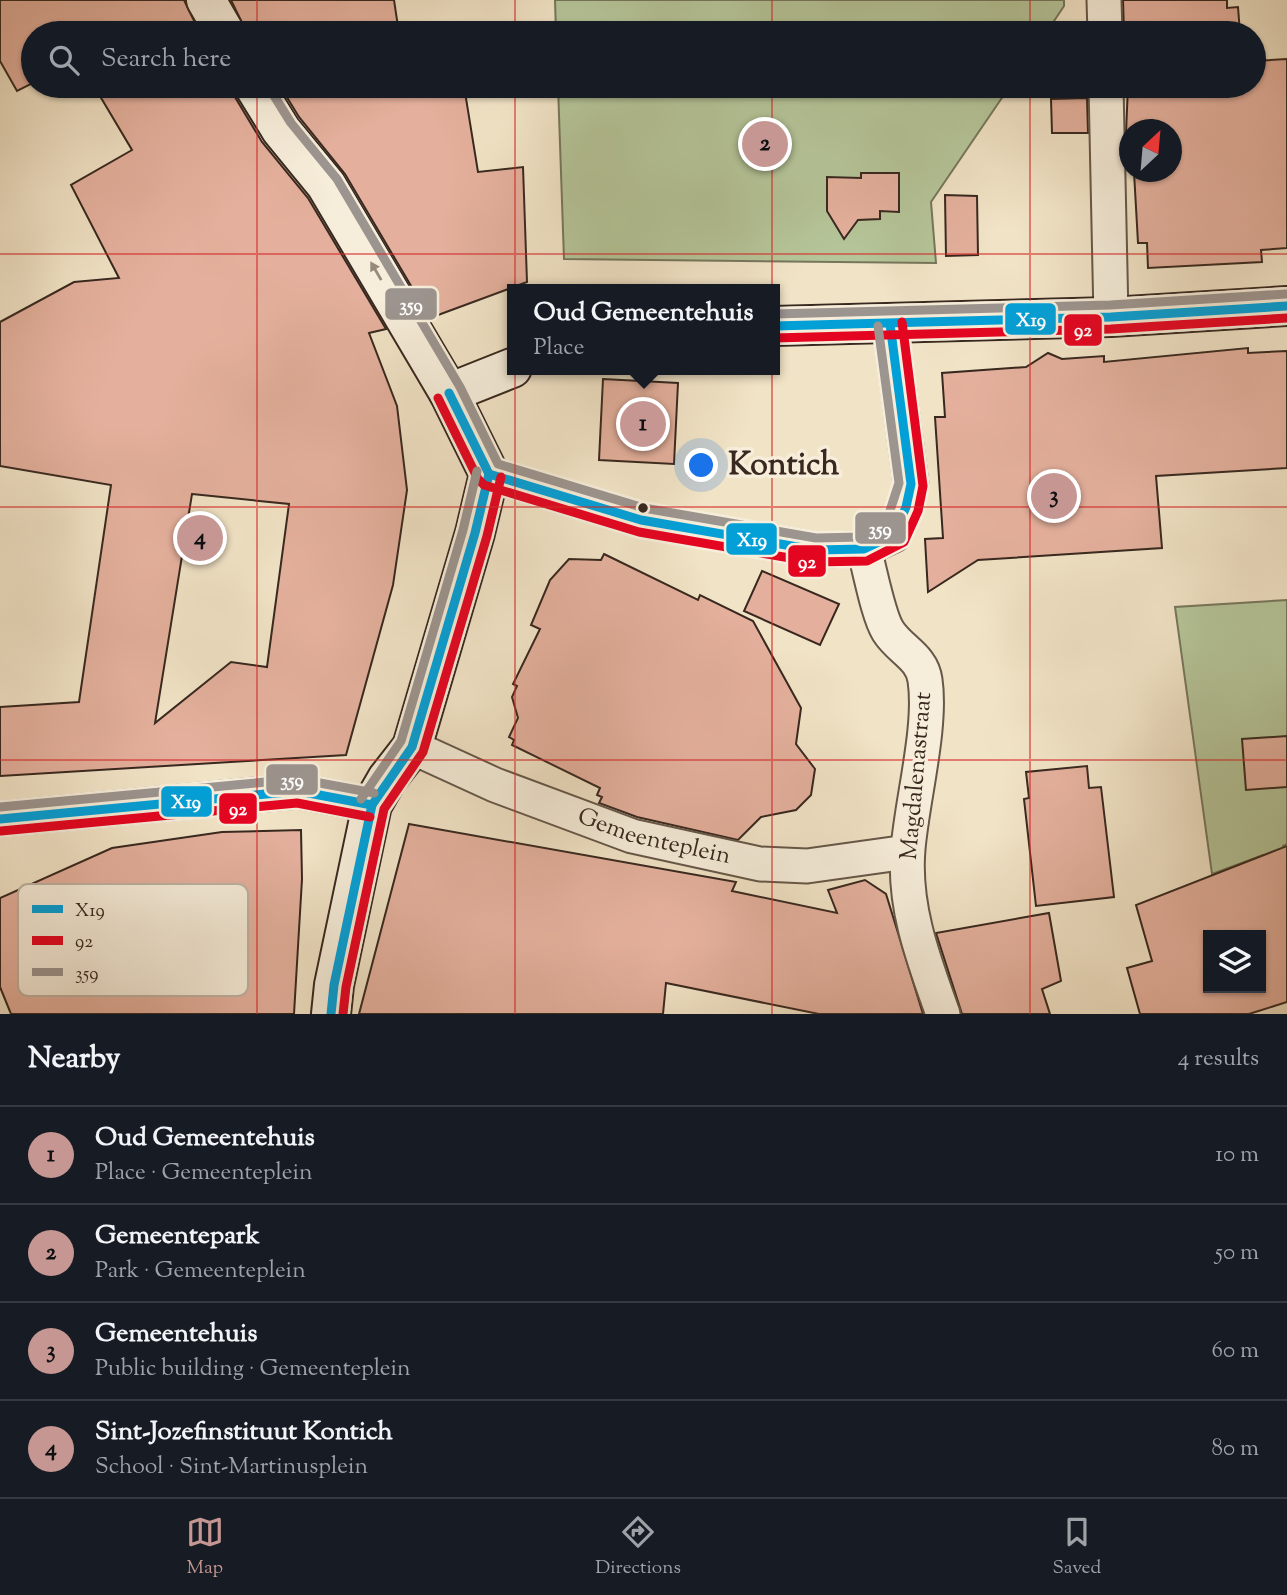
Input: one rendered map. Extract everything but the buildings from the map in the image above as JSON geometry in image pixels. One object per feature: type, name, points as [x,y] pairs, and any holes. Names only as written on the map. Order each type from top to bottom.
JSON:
[{"type":"street","points":[[206,0],[218,21]]},
{"type":"street","points":[[1104,0],[1105,21]]},
{"type":"street","points":[[261,98],[281,130],[326,185],[449,393],[489,474],[475,533],[412,747],[387,779],[372,805],[334,985],[331,1014]]},
{"type":"street","points":[[1106,98],[1111,317]]},
{"type":"street","points":[[780,326],[1111,317],[1287,306]]},
{"type":"street","points":[[489,474],[641,520],[815,550],[864,550],[894,535],[906,507],[911,484],[890,324]]},
{"type":"street","points":[[449,393],[507,370]]},
{"type":"street","name":"Magdalenastraat","points":[[864,550],[887,629],[915,657],[925,678],[925,714],[907,852],[915,930],[943,1014]]},
{"type":"street","name":"Gemeenteplein","points":[[412,747],[495,785],[632,836],[760,864],[818,866],[907,852]]},
{"type":"street","points":[[0,819],[298,790],[372,805]]},
{"type":"green space","points":[[555,0],[1064,0],[1064,6],[1054,21],[556,21]]},
{"type":"green space","points":[[558,98],[1002,98],[931,202],[936,263],[564,259]]},
{"type":"green space","points":[[1287,600],[1287,844],[1283,846],[1286,856],[1263,855],[1212,874],[1175,607]]},
{"type":"transit line","name":"359","points":[[275,98],[291,123],[337,179],[460,387],[498,464],[644,508],[816,538],[861,537],[885,526],[899,483],[878,326]]},
{"type":"transit line","name":"359","points":[[780,314],[1110,305],[1286,294]]},
{"type":"transit line","name":"X19","points":[[780,326],[1111,317],[1287,306]]},
{"type":"transit line","name":"92","points":[[780,338],[1111,329],[1287,318]]},
{"type":"transit line","name":"92","points":[[438,398],[478,479],[484,485],[639,532],[813,562],[867,561],[904,542],[918,511],[923,486],[902,322]]},
{"type":"transit line","name":"X19","points":[[449,393],[489,474],[641,520],[815,550],[864,549],[894,535],[906,507],[911,484],[890,324]]},
{"type":"transit line","name":"359","points":[[361,799],[401,741],[463,530],[477,471]]},
{"type":"transit line","name":"X19","points":[[331,1014],[334,985],[372,805],[412,747],[475,533],[489,474]]},
{"type":"transit line","name":"92","points":[[343,1014],[346,987],[384,809],[423,752],[487,536],[501,477]]},
{"type":"transit line","name":"359","points":[[0,807],[298,779],[374,793]]},
{"type":"transit line","name":"X19","points":[[0,819],[298,791],[372,805]]},
{"type":"transit line","name":"92","points":[[1,831],[297,803],[370,817]]},
{"type":"place","name":"Gemeentepark","points":[[765,144]]},
{"type":"place","name":"Oud Gemeentehuis","points":[[643,424]]},
{"type":"place","name":"Gemeentehuis","points":[[1054,496]]},
{"type":"place","name":"Sint-Jozefinstituut Kontich","points":[[200,538]]},
{"type":"district","name":"Kontich","points":[[784,466]]}]
